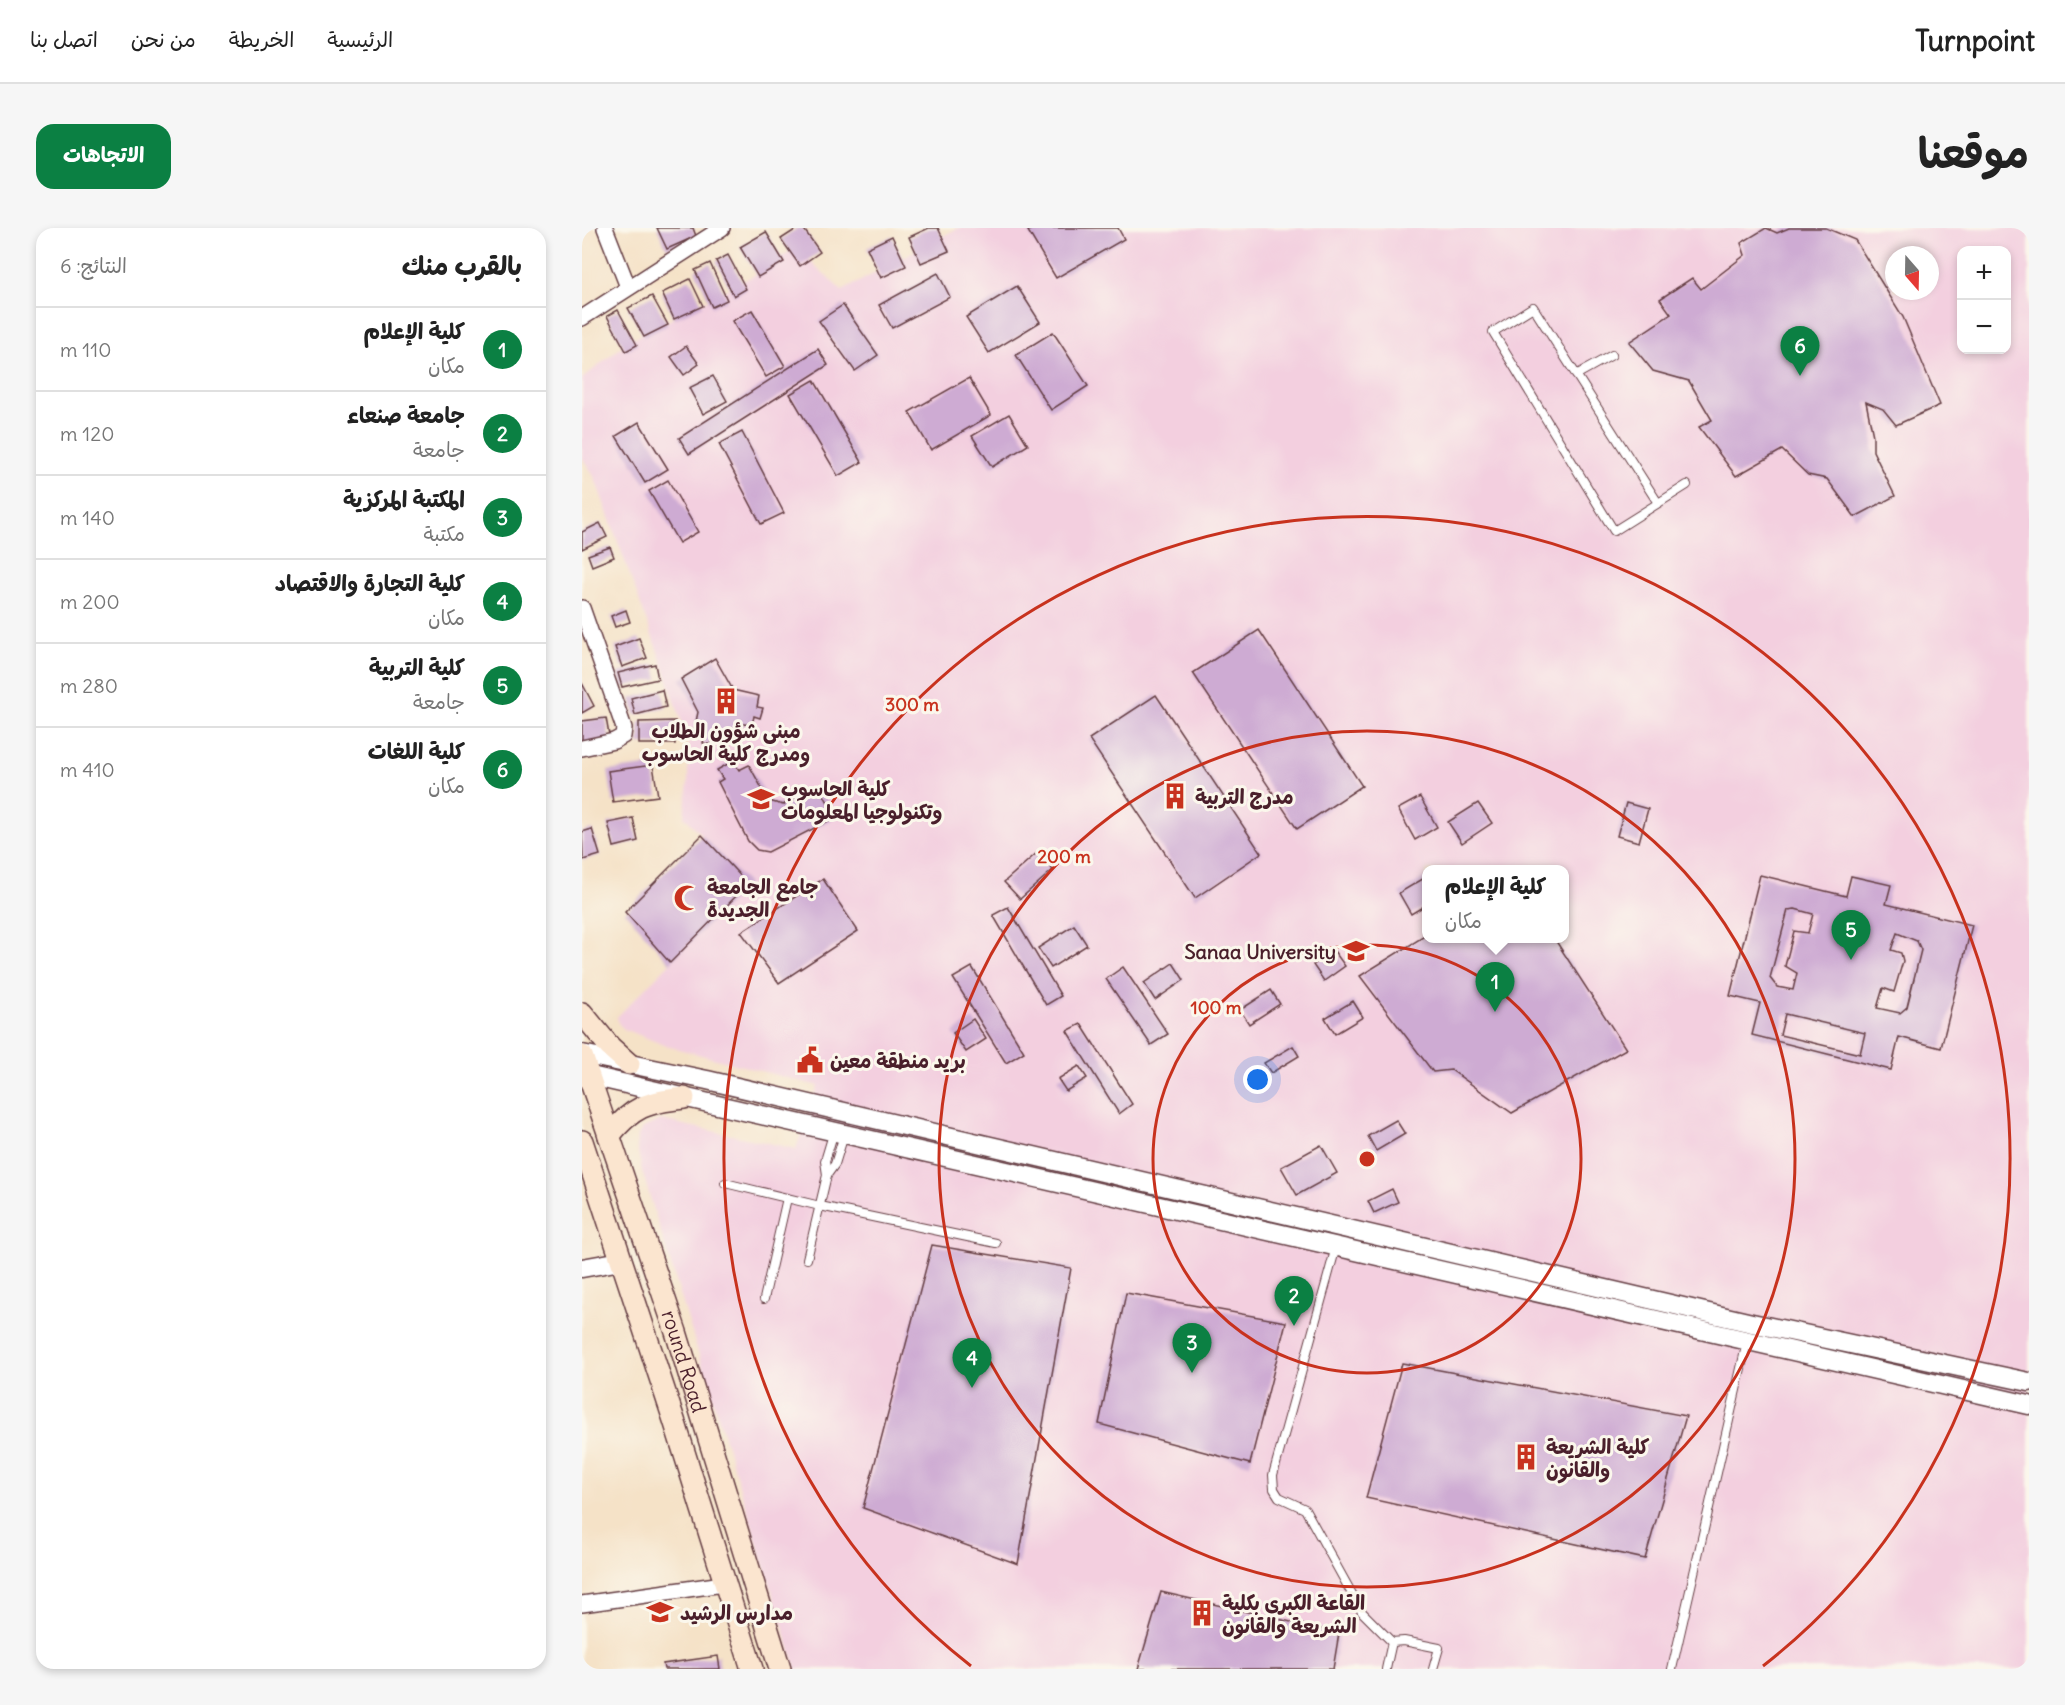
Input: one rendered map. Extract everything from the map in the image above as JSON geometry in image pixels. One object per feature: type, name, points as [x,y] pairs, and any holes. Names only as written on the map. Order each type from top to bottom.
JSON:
[{"type":"main road","points":[[582,1013],[610,1047],[629,1064]]},
{"type":"main road","name":"round Road","points":[[583,1065],[676,1332],[749,1575],[780,1669]]},
{"type":"main road","points":[[609,1136],[633,1110],[647,1104],[684,1098]]},
{"type":"main road","name":"round Road","points":[[582,1141],[674,1420],[723,1584],[752,1669]]},
{"type":"main road","points":[[723,1584],[749,1575]]},
{"type":"street","points":[[605,228],[628,287]]},
{"type":"street","points":[[582,318],[705,233],[722,228]]},
{"type":"street","points":[[582,608],[624,728],[623,736],[614,741],[582,748]]},
{"type":"street","points":[[629,1064],[1752,1323],[2027,1382],[2021,1403],[684,1098],[583,1065],[629,1064]]},
{"type":"street","points":[[839,1133],[843,1113]]},
{"type":"street","points":[[582,1268],[621,1261]]},
{"type":"street","points":[[1747,1342],[1752,1323]]},
{"type":"street","points":[[582,1604],[723,1584]]},
{"type":"lane","points":[[1658,503],[1533,307],[1493,332],[1614,531],[1687,485]]},
{"type":"lane","points":[[1576,375],[1612,355]]},
{"type":"lane","points":[[807,1259],[827,1175],[825,1161],[839,1133]]},
{"type":"lane","points":[[726,1183],[820,1206],[996,1243]]},
{"type":"lane","points":[[764,1299],[787,1198]]},
{"type":"lane","points":[[1336,1247],[1273,1475],[1274,1489],[1279,1497],[1305,1509],[1362,1612],[1392,1642],[1404,1641],[1439,1648],[1433,1669]]},
{"type":"lane","points":[[1672,1669],[1747,1342]]},
{"type":"lane","points":[[1386,1669],[1392,1642]]},
{"type":"shaded area","name":"Sanaa University","points":[[958,228],[2029,228],[2029,1669],[796,1669],[642,1171],[637,1147],[638,1135],[643,1128],[661,1120],[796,1149],[818,1086],[667,1046],[624,1029],[618,1023],[617,1017],[748,884],[684,816],[688,782],[688,742],[667,677],[594,476],[582,457],[582,379],[626,343],[762,271],[796,247],[842,291]]},
{"type":"building","points":[[657,228],[693,228],[696,236],[667,249]]},
{"type":"building","points":[[798,228],[803,228],[820,252],[800,266],[781,239]]},
{"type":"building","points":[[929,228],[938,228],[949,251],[921,263],[909,237]]},
{"type":"building","points":[[1033,228],[1118,228],[1124,239],[1056,278],[1028,231]]},
{"type":"building","points":[[1766,228],[1777,233],[1789,228],[1826,228],[1855,240],[1885,288],[1885,300],[1892,300],[1903,317],[1940,405],[1896,425],[1883,409],[1866,402],[1873,436],[1873,451],[1895,496],[1855,517],[1827,479],[1808,475],[1782,450],[1736,476],[1699,427],[1712,420],[1689,381],[1653,371],[1629,342],[1671,314],[1660,299],[1692,278],[1701,289],[1745,255],[1741,243]]},
{"type":"building","points":[[766,232],[784,262],[758,277],[740,247]]},
{"type":"building","points":[[892,236],[906,266],[881,278],[867,248]]},
{"type":"building","points":[[728,255],[746,289],[734,296],[716,261]]},
{"type":"building","points":[[710,263],[727,300],[712,307],[695,270]]},
{"type":"building","points":[[938,273],[950,297],[892,328],[879,305]]},
{"type":"building","points":[[690,279],[703,306],[674,319],[662,293]]},
{"type":"building","points":[[1017,286],[1040,322],[989,353],[966,317]]},
{"type":"building","points":[[652,296],[668,325],[644,337],[628,308]]},
{"type":"building","points":[[843,305],[878,355],[855,371],[819,321]]},
{"type":"building","points":[[618,310],[637,345],[626,351],[607,316]]},
{"type":"building","points":[[752,310],[785,366],[766,377],[732,321]]},
{"type":"building","points":[[1053,332],[1088,386],[1051,410],[1016,355]]},
{"type":"building","points":[[686,346],[699,364],[684,375],[671,357]]},
{"type":"building","points":[[818,349],[828,365],[689,454],[679,438]]},
{"type":"building","points":[[713,376],[727,401],[703,414],[689,388]]},
{"type":"building","points":[[969,378],[991,415],[931,450],[909,412]]},
{"type":"building","points":[[814,380],[862,462],[838,476],[790,394]]},
{"type":"building","points":[[1009,414],[1028,445],[992,467],[972,436]]},
{"type":"building","points":[[639,422],[668,469],[645,483],[616,436]]},
{"type":"building","points":[[742,432],[784,513],[761,524],[719,444]]},
{"type":"building","points":[[668,480],[698,532],[679,543],[649,491]]},
{"type":"building","points":[[600,523],[607,537],[582,549],[582,532]]},
{"type":"building","points":[[610,547],[614,557],[592,566],[588,555]]},
{"type":"building","points":[[626,610],[630,622],[615,627],[611,616]]},
{"type":"building","name":"مدرج التربية","points":[[1259,630],[1362,786],[1297,829],[1193,673]]},
{"type":"building","points":[[639,638],[647,658],[622,667],[615,647]]},
{"type":"building","name":"مبنى شؤون الطلاب ومدرج كلية الحاسوب","points":[[715,658],[733,690],[759,696],[757,707],[763,708],[760,718],[754,716],[752,725],[744,724],[740,726],[741,730],[729,736],[728,733],[724,735],[722,743],[712,741],[711,745],[703,743],[704,739],[693,736],[698,712],[681,679]]},
{"type":"building","points":[[655,664],[658,679],[622,687],[618,673]]},
{"type":"building","points":[[582,683],[594,706],[582,713]]},
{"type":"building","points":[[662,690],[666,707],[635,715],[631,698]]},
{"type":"building","name":"مدرج التربية","points":[[1156,695],[1261,853],[1195,898],[1089,739]]},
{"type":"building","points":[[606,718],[611,746],[582,750],[582,721]]},
{"type":"building","points":[[675,721],[675,744],[639,744],[639,722]]},
{"type":"building","name":"كلية الحاسوب وتكنولوجيا المعلومات","points":[[733,761],[739,770],[749,765],[769,801],[783,805],[819,786],[836,817],[768,852],[757,850],[748,841],[718,782],[723,779],[717,770]]},
{"type":"building","points":[[653,765],[658,796],[613,802],[608,771]]},
{"type":"building","points":[[1420,797],[1437,827],[1415,840],[1398,809]]},
{"type":"building","points":[[1478,803],[1492,823],[1462,843],[1448,822]]},
{"type":"building","points":[[1626,803],[1648,809],[1639,842],[1617,836]]},
{"type":"building","points":[[633,818],[638,841],[614,847],[608,823]]},
{"type":"building","points":[[592,829],[600,855],[583,860],[582,832]]},
{"type":"building","name":"جامع الجامعة الجديدة","points":[[702,835],[748,884],[670,963],[625,912]]},
{"type":"building","points":[[1038,852],[1053,870],[1020,899],[1004,882]]},
{"type":"building","points":[[1760,875],[1846,896],[1851,876],[1891,885],[1886,904],[1972,925],[1941,1048],[1899,1037],[1891,1070],[1752,1035],[1760,1003],[1730,996]],"holes":[[[1795,909],[1813,914],[1808,933],[1794,931],[1785,966],[1797,973],[1793,990],[1777,987],[1770,978],[1788,910]],[[1897,933],[1917,941],[1921,950],[1907,1007],[1900,1013],[1877,1008],[1883,988],[1894,992],[1903,961],[1901,953],[1891,950]],[[1785,1014],[1865,1033],[1860,1054],[1780,1035]]]},
{"type":"building","points":[[823,879],[858,931],[779,983],[741,932]]},
{"type":"building","points":[[1422,879],[1422,907],[1411,914],[1399,893]]},
{"type":"building","points":[[1008,907],[1061,996],[1046,1005],[993,915]]},
{"type":"building","points":[[1074,925],[1087,945],[1051,968],[1038,948]]},
{"type":"building","points":[[1422,937],[1422,943],[1557,943],[1626,1049],[1512,1113],[1451,1070],[1433,1072],[1360,976]]},
{"type":"building","points":[[1334,951],[1345,966],[1324,981],[1313,965]]},
{"type":"building","points":[[1173,963],[1184,980],[1155,1000],[1144,983]]},
{"type":"building","points":[[972,967],[1024,1052],[1006,1063],[953,978]]},
{"type":"building","points":[[1123,967],[1168,1034],[1151,1045],[1106,979]]},
{"type":"building","points":[[1271,990],[1280,1004],[1249,1024],[1240,1010]]},
{"type":"building","points":[[1353,1001],[1363,1017],[1335,1034],[1325,1018]]},
{"type":"building","points":[[973,1019],[986,1039],[966,1052],[953,1033]]},
{"type":"building","points":[[1081,1024],[1132,1104],[1119,1114],[1067,1031]]},
{"type":"building","points":[[1293,1046],[1299,1056],[1271,1073],[1264,1063]]},
{"type":"building","points":[[1079,1066],[1087,1078],[1066,1091],[1058,1079]]},
{"type":"building","points":[[1396,1120],[1405,1134],[1376,1151],[1368,1136]]},
{"type":"building","points":[[1321,1145],[1337,1173],[1297,1195],[1281,1167]]},
{"type":"building","points":[[1392,1189],[1398,1202],[1374,1213],[1368,1201]]},
{"type":"building","points":[[932,1245],[1071,1268],[1018,1564],[863,1508]]},
{"type":"building","points":[[1126,1293],[1286,1322],[1250,1464],[1099,1424]]},
{"type":"building","name":"كلية الشريعة والقانون","points":[[1402,1363],[1686,1416],[1645,1559],[1366,1498]]},
{"type":"building","name":"القاعة الكبرى بكلية الشريعة والقانون","points":[[1161,1592],[1339,1633],[1333,1669],[1138,1669]]},
{"type":"building","points":[[718,1656],[720,1669],[664,1669],[663,1664]]},
{"type":"place","name":"كلية اللغات","points":[[1800,376]]},
{"type":"place","name":"مبنى شؤون الطلاب ومدرج كلية الحاسوب","points":[[726,701]]},
{"type":"place","name":"مدرج التربية","points":[[1175,796]]},
{"type":"place","name":"كلية الحاسوب وتكنولوجيا المعلومات","points":[[761,799]]},
{"type":"place","name":"جامع الجامعة الجديدة","points":[[687,898]]},
{"type":"place","name":"Sanaa University","points":[[1356,951]]},
{"type":"place","name":"كلية التربية","points":[[1851,960]]},
{"type":"place","name":"كلية الإعلام","points":[[1495,1012]]},
{"type":"place","name":"بريد منطقة معين","points":[[810,1060]]},
{"type":"place","name":"جامعة صنعاء","points":[[1294,1326]]},
{"type":"place","name":"المكتبة المركزية","points":[[1192,1373]]},
{"type":"place","name":"كلية التجارة والاقتصاد","points":[[972,1388]]},
{"type":"place","name":"كلية الشريعة والقانون","points":[[1526,1457]]},
{"type":"place","name":"مدارس الرشيد","points":[[660,1612]]},
{"type":"place","name":"القاعة الكبرى بكلية الشريعة والقانون","points":[[1202,1613]]}]
